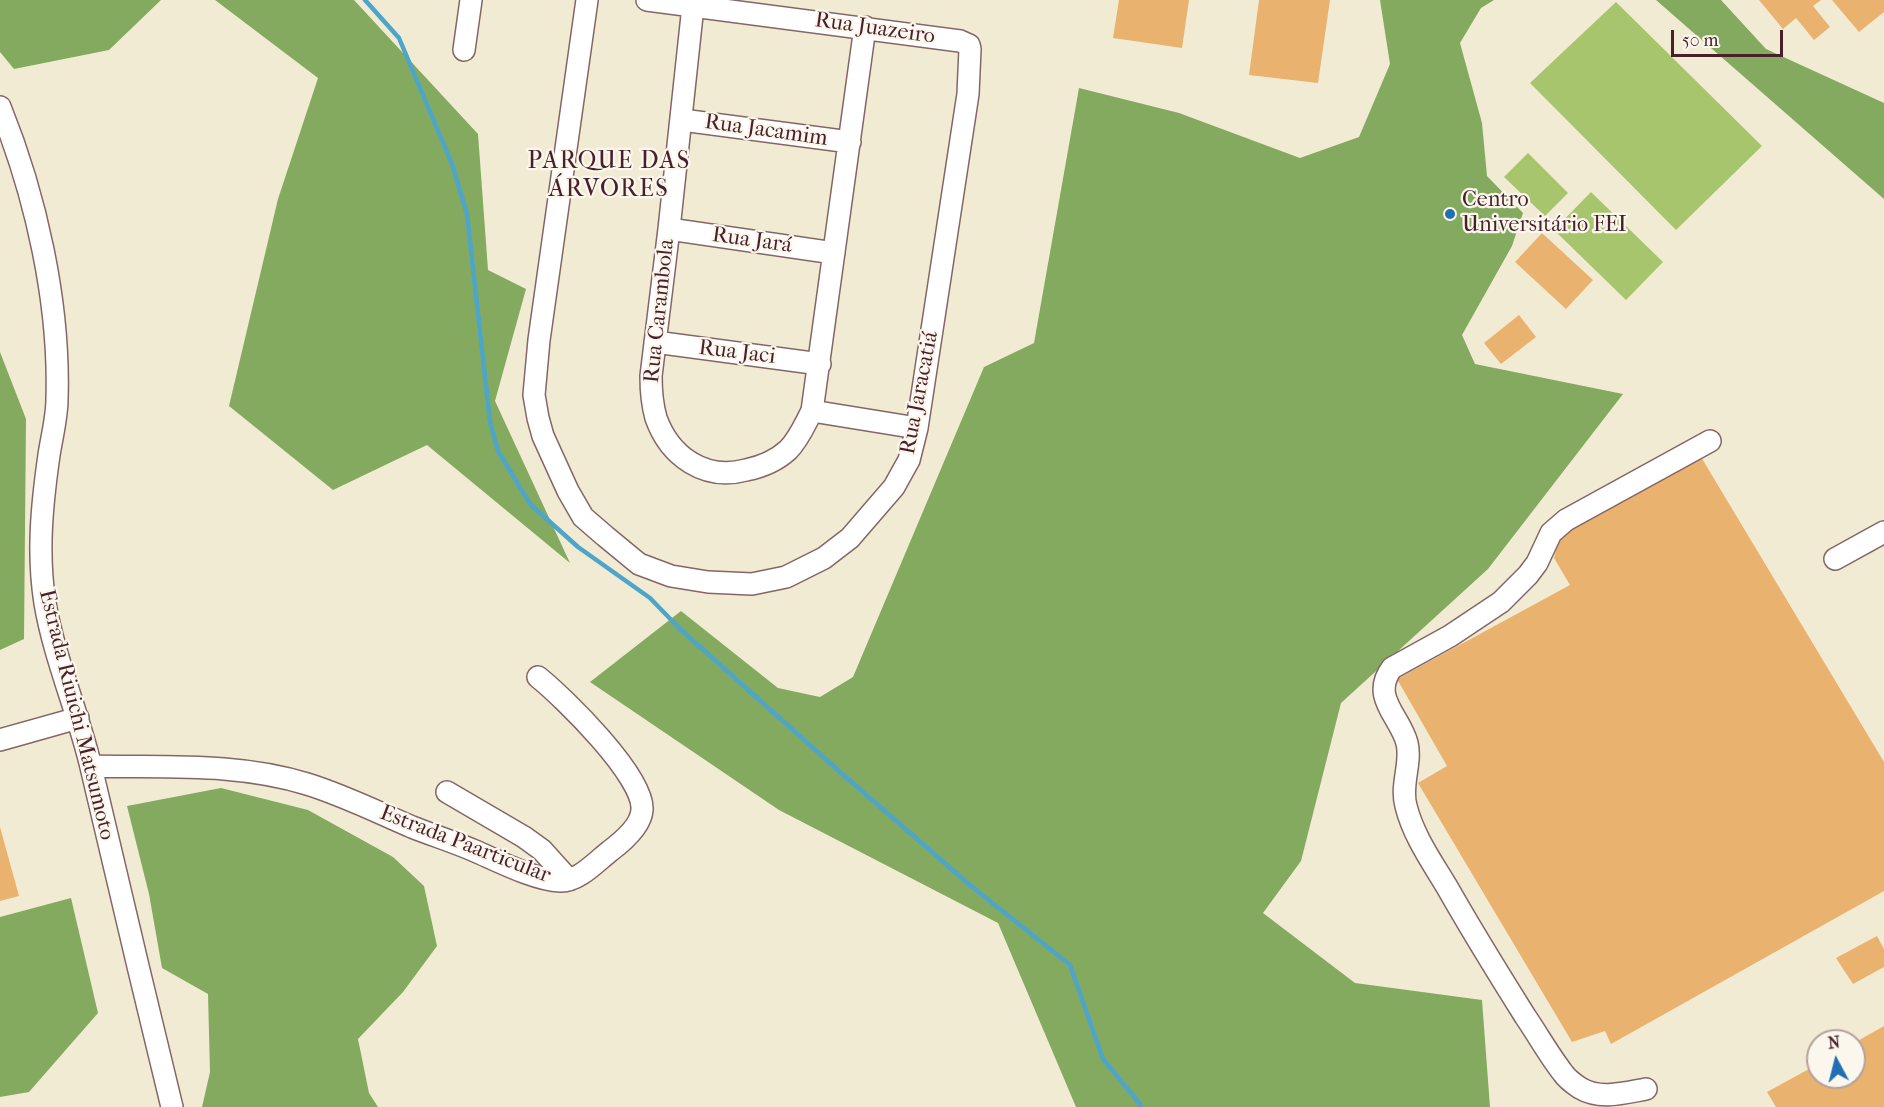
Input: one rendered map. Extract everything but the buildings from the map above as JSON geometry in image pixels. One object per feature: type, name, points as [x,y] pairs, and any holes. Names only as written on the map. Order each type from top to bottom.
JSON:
[{"type":"street","points":[[464,50],[471,0]]},
{"type":"street","name":"Rua Jaracatiá","points":[[587,0],[539,340],[534,395],[538,418],[543,436],[568,491],[584,517],[639,564],[671,576],[708,582],[752,585],[786,577],[824,558],[850,538],[871,515],[894,487],[909,460],[917,428],[968,94],[965,45]]},
{"type":"street","name":"Rua Juazeiro","points":[[647,0],[865,27],[965,45]]},
{"type":"street","name":"Rua Carambola","points":[[693,6],[651,376],[656,416],[663,432],[685,459],[708,472],[741,472],[771,461],[786,451],[795,441],[812,411],[865,27]]},
{"type":"street","name":"Estrada Riuichi Matsumoto","points":[[0,107],[33,211],[53,314],[57,400],[41,512],[41,553],[45,603],[91,765],[139,977],[172,1107]]},
{"type":"street","name":"Rua Jacamim","points":[[681,120],[850,142]]},
{"type":"street","name":"Rua Jará","points":[[669,229],[834,253]]},
{"type":"street","name":"Rua Jaci","points":[[655,342],[820,364]]},
{"type":"street","points":[[812,411],[917,428]]},
{"type":"street","points":[[1646,1089],[1604,1095],[1590,1094],[1564,1076],[1548,1052],[1478,942],[1426,851],[1409,816],[1404,792],[1408,749],[1404,734],[1386,700],[1384,684],[1386,675],[1392,668],[1459,631],[1501,602],[1528,575],[1537,563],[1551,533],[1566,520],[1710,441]]},
{"type":"street","points":[[1835,559],[1884,532]]},
{"type":"street","name":"Estrada Paarticular","points":[[91,765],[236,770],[274,775],[344,797],[524,872],[560,881],[569,880],[598,860],[630,832],[642,812],[642,801],[631,778],[571,705],[538,677]]},
{"type":"street","points":[[0,740],[78,718]]},
{"type":"street","points":[[447,792],[533,844],[554,861],[569,880]]},
{"type":"green space","points":[[0,0],[161,0],[109,50],[14,69],[0,52]]},
{"type":"green space","points":[[215,0],[354,0],[478,134],[488,270],[526,289],[495,401],[570,563],[427,445],[333,490],[229,406],[278,199],[318,78]]},
{"type":"green space","points":[[1380,0],[1494,0],[1481,8],[1460,43],[1482,123],[1487,176],[1523,213],[1512,246],[1462,335],[1475,364],[1623,394],[1488,569],[1341,703],[1301,861],[1263,913],[1355,983],[1482,1000],[1490,1107],[1076,1107],[998,923],[779,810],[590,682],[681,611],[778,688],[820,697],[853,677],[984,367],[1034,343],[1079,88],[1179,113],[1300,158],[1359,137],[1390,64]]},
{"type":"green space","points":[[1656,0],[1721,0],[1766,49],[1884,103],[1884,199]]},
{"type":"green space","points":[[1616,2],[1762,146],[1676,230],[1530,83]]},
{"type":"green space","points":[[1528,153],[1568,193],[1545,216],[1504,177]]},
{"type":"green space","points":[[1591,192],[1663,262],[1626,300],[1554,230]]},
{"type":"green space","points":[[0,352],[26,419],[24,639],[0,650]]},
{"type":"green space","points":[[221,788],[308,810],[393,857],[424,886],[437,946],[403,992],[358,1039],[369,1093],[378,1107],[202,1107],[210,1072],[208,994],[162,968],[149,894],[127,806]]},
{"type":"green space","points":[[71,898],[98,1013],[29,1092],[0,1097],[0,917]]},
{"type":"waterway","points":[[365,0],[399,38],[452,164],[467,214],[490,422],[498,451],[530,504],[578,547],[650,598],[680,629],[840,772],[971,886],[1070,965],[1103,1059],[1141,1107]]},
{"type":"place","name":"Centro Universitário FEI","points":[[1450,214]]},
{"type":"district","name":"PARQUE DAS ÁRVORES","points":[[609,176]]}]
